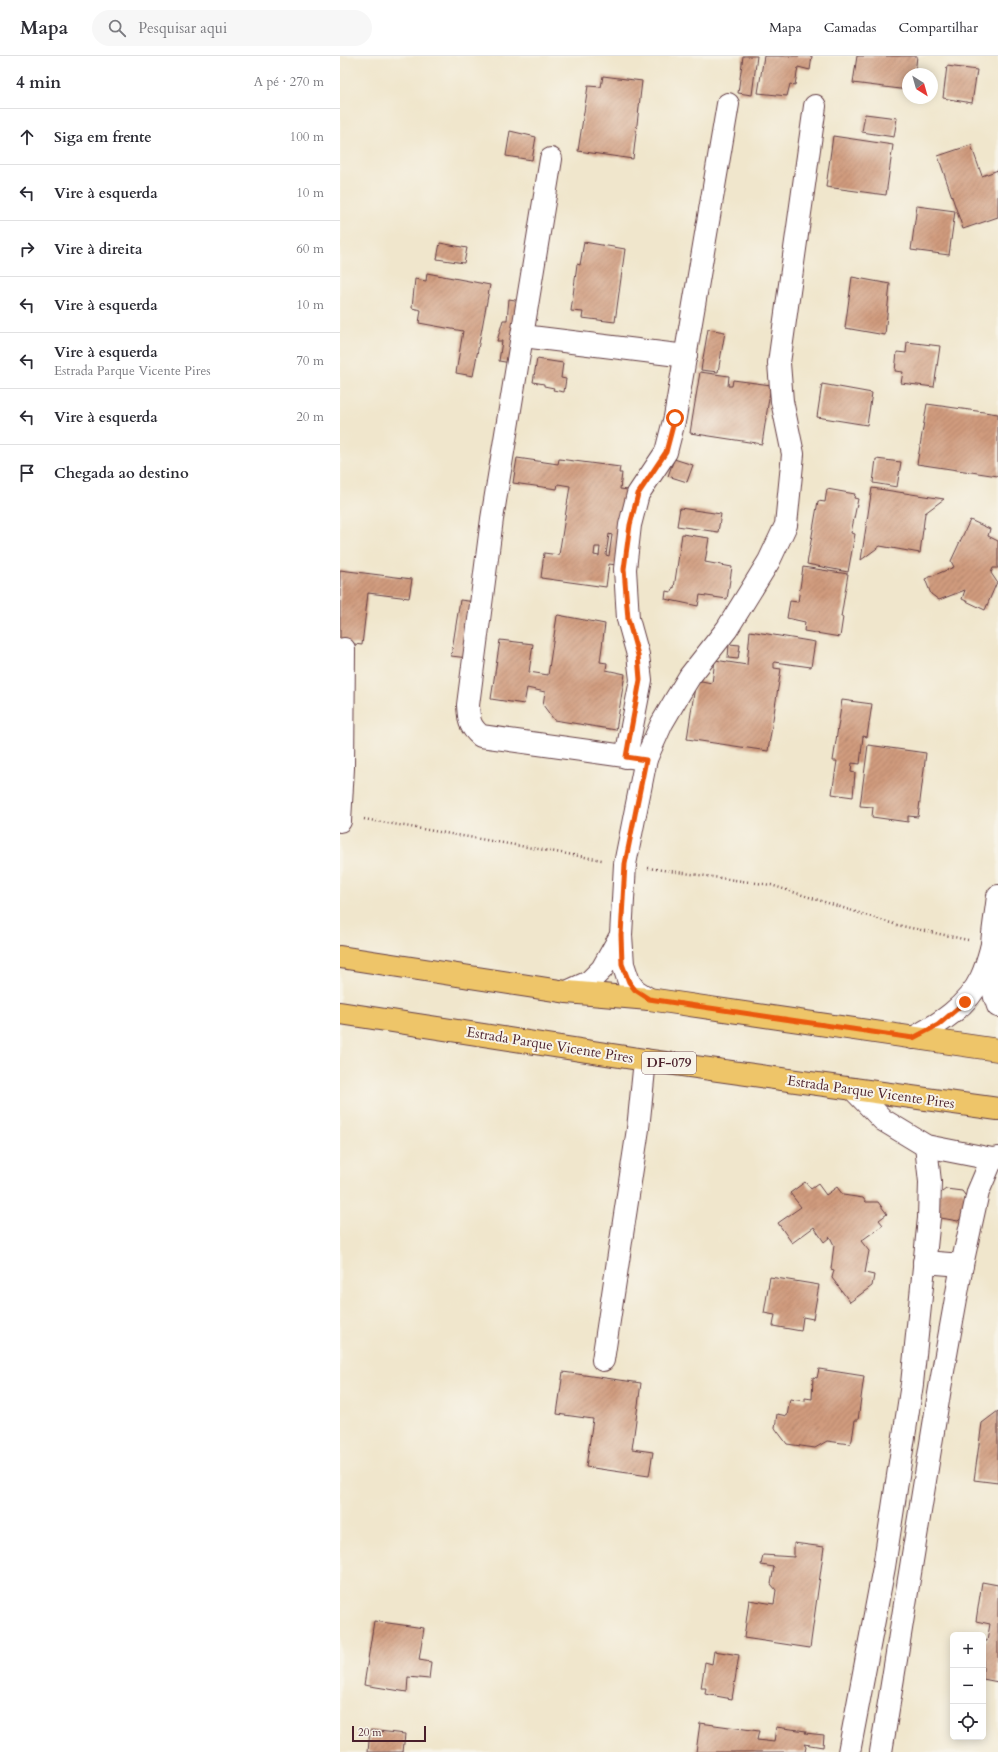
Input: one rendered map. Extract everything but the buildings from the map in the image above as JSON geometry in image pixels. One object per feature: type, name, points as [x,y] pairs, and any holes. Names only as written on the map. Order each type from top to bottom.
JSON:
[{"type":"main road","points":[[340,957],[567,992],[649,999],[998,1050]]},
{"type":"main road","name":"Estrada Parque Vicente Pires","points":[[340,1014],[645,1060],[998,1109]]},
{"type":"street","points":[[649,999],[635,990],[629,982],[622,964],[621,935],[625,864],[636,758],[640,680],[638,655],[628,619],[624,569],[630,525],[638,494],[666,452],[675,418],[728,104]]},
{"type":"street","points":[[636,758],[662,723],[690,676],[727,629],[769,561],[786,525],[792,454],[782,401],[779,363],[815,106]]},
{"type":"street","points":[[551,159],[492,519],[468,705],[469,720],[472,729],[481,736],[636,758]]},
{"type":"street","points":[[523,336],[686,356]]},
{"type":"street","points":[[340,818],[344,649]]},
{"type":"street","points":[[998,896],[992,945],[992,985],[998,1006]]},
{"type":"street","points":[[567,992],[589,982],[602,969],[621,935]]},
{"type":"street","points":[[913,1038],[938,1025],[965,1002],[981,978],[992,945]]},
{"type":"street","points":[[603,1360],[638,1129],[645,1060]]},
{"type":"street","points":[[854,1089],[883,1120],[926,1146],[995,1159],[978,1192],[962,1265],[940,1388],[881,1752]]},
{"type":"street","points":[[849,1752],[884,1567],[912,1384],[929,1218],[930,1182],[926,1146]]},
{"type":"street","points":[[924,1262],[962,1265]]},
{"type":"street","points":[[912,1384],[940,1388]]},
{"type":"street","points":[[884,1567],[911,1571]]},
{"type":"path","points":[[340,818],[625,864],[771,885],[897,925],[992,945]]},
{"type":"route","points":[[675,418],[666,452],[638,494],[630,525],[624,569],[628,619],[638,655],[640,680],[626,757],[646,760],[625,864],[621,935],[622,964],[629,982],[635,990],[649,999],[913,1038],[938,1025],[965,1002]]}]
